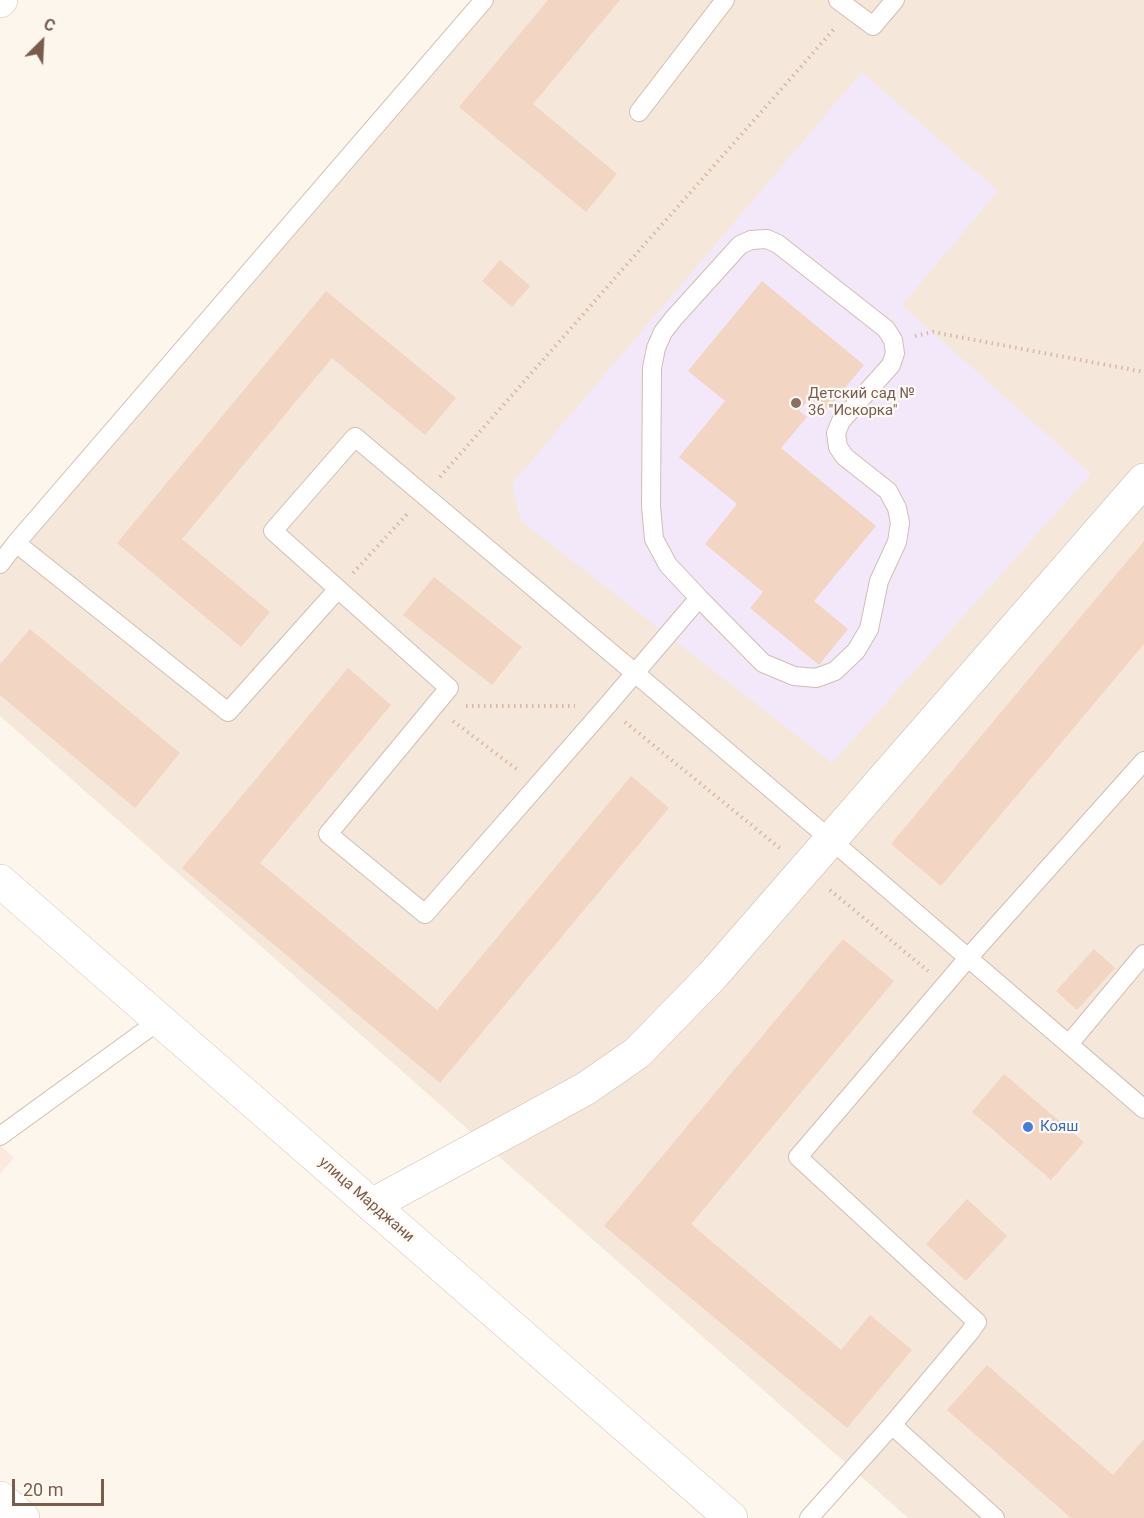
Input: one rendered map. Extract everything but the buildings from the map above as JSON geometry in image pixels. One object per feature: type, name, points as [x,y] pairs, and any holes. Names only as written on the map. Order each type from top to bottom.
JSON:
[{"type":"street","points":[[372,1205],[585,1089],[637,1053],[712,976],[1144,480]]},
{"type":"street","name":"улица Марджани","points":[[0,881],[731,1518]]},
{"type":"street","points":[[0,1498],[22,1518]]},
{"type":"lane","points":[[0,564],[484,0]]},
{"type":"lane","points":[[639,112],[725,0]]},
{"type":"lane","points":[[845,5],[873,26],[895,0]]},
{"type":"lane","points":[[767,239],[778,244],[886,329],[893,340],[895,353],[891,365],[842,421],[836,433],[838,447],[845,457],[888,491],[897,508],[900,523],[897,542],[879,581],[869,629],[856,651],[835,670],[816,678],[794,676],[763,663],[699,598],[668,565],[654,539],[651,506],[652,368],[656,348],[663,332],[740,245],[751,240],[767,239]]},
{"type":"lane","points":[[699,598],[635,673],[538,785],[425,914],[328,834],[449,688],[273,531],[355,437],[635,673],[1144,1109]]},
{"type":"lane","points":[[16,543],[228,712],[338,589]]},
{"type":"lane","points":[[809,1518],[892,1425],[977,1322],[798,1157],[944,985],[1144,761]]},
{"type":"lane","points":[[1069,1044],[1144,954]]},
{"type":"lane","points":[[0,1136],[160,1020]]},
{"type":"lane","points":[[892,1425],[995,1518]]},
{"type":"path","points":[[338,589],[424,495],[845,5]]},
{"type":"path","points":[[893,340],[933,332],[1144,372]]},
{"type":"path","points":[[434,706],[606,706],[944,985]]},
{"type":"path","points":[[434,706],[538,785]]},
{"type":"shaded area","points":[[478,0],[1144,0],[1144,1518],[908,1518],[0,716],[0,548]]},
{"type":"shaded area","name":"Детский сад № 36 \"Искорка\"","points":[[862,72],[998,191],[902,305],[1091,474],[832,763],[521,521],[512,484]]},
{"type":"shaded area","points":[[0,1145],[14,1158],[0,1174]]},
{"type":"place","name":"Детский сад № 36 \"Искорка\"","points":[[796,403]]},
{"type":"place","name":"Кояш","points":[[1028,1127]]}]
